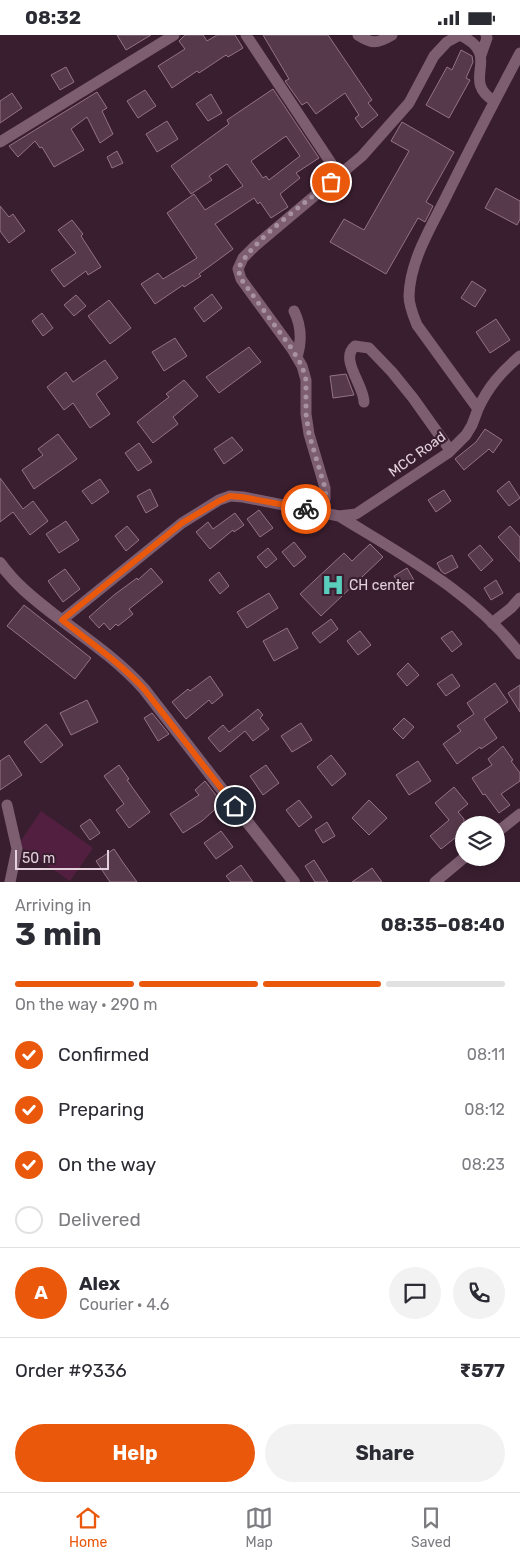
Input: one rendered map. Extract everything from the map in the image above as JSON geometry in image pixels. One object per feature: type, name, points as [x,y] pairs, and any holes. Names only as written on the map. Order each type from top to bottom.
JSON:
[{"type":"main road","points":[[0,563],[20,588],[130,673],[291,881]]},
{"type":"street","points":[[0,142],[174,35]]},
{"type":"street","points":[[246,35],[339,175]]},
{"type":"street","points":[[358,35],[370,43],[378,42],[392,35]]},
{"type":"street","points":[[321,513],[326,499],[325,488],[309,434],[306,414],[306,380],[302,366],[241,279],[238,269],[243,258],[255,246],[362,156],[409,103],[434,57],[447,42],[460,35],[474,41],[481,55],[482,67],[478,78],[486,95],[494,101]]},
{"type":"street","points":[[481,55],[487,38],[486,35]]},
{"type":"street","points":[[478,409],[417,325],[411,312],[409,296],[414,266],[426,238],[520,53]]},
{"type":"street","points":[[294,311],[298,319],[300,331],[300,349],[297,357]]},
{"type":"street","points":[[364,402],[364,396],[351,366],[349,355],[351,349],[361,345],[368,348],[387,367],[413,398],[450,450]]},
{"type":"street","name":"MCC Road","points":[[62,620],[182,523],[230,496],[339,517],[356,514],[372,505],[450,450],[466,435],[486,392],[502,371],[520,356]]},
{"type":"street","points":[[339,517],[447,584],[481,611],[520,654]]},
{"type":"street","points":[[492,623],[520,598]]},
{"type":"street","points":[[7,805],[17,849],[10,882]]},
{"type":"street","points":[[505,826],[520,814]]},
{"type":"street","points":[[434,882],[455,865]]},
{"type":"shaded area","points":[[41,811],[93,848],[70,881],[18,845]]},
{"type":"building","points":[[117,35],[151,35],[126,50]]},
{"type":"building","points":[[185,35],[203,35],[207,41],[217,35],[235,35],[243,48],[228,57],[226,55],[199,73],[197,71],[172,88],[158,66],[185,49],[179,41]]},
{"type":"building","points":[[263,35],[328,35],[372,100],[368,103],[378,115],[362,128],[355,118],[359,115],[345,93],[316,114],[307,102],[302,105],[285,81],[289,79]]},
{"type":"building","points":[[461,50],[472,56],[473,62],[466,78],[470,80],[449,118],[426,105],[447,67],[452,70]]},
{"type":"building","points":[[66,67],[74,82],[60,90],[51,75]]},
{"type":"building","points":[[273,89],[319,158],[296,173],[300,178],[280,194],[288,207],[271,218],[260,202],[258,204],[254,198],[215,224],[233,249],[199,274],[201,276],[184,287],[183,285],[155,304],[141,284],[158,273],[163,279],[197,258],[167,213],[194,194],[205,210],[243,186],[227,164],[209,176],[212,180],[191,194],[171,166],[229,124],[227,120]],"holes":[[[286,136],[300,156],[269,180],[266,176],[263,178],[251,161]]]},
{"type":"building","points":[[145,90],[156,106],[138,118],[127,101]]},
{"type":"building","points":[[97,92],[107,108],[102,111],[113,134],[100,143],[87,117],[71,129],[84,150],[54,167],[42,147],[40,148],[35,141],[18,157],[9,146]]},
{"type":"building","points":[[12,93],[22,108],[0,123],[0,101]]},
{"type":"building","points":[[211,94],[222,113],[208,121],[196,104]]},
{"type":"building","points":[[167,121],[178,139],[157,152],[146,134]]},
{"type":"building","points":[[402,122],[454,152],[426,202],[433,206],[425,222],[418,218],[386,274],[330,242],[344,219],[364,230],[409,151],[391,141]]},
{"type":"building","points":[[117,151],[123,163],[112,168],[107,157]]},
{"type":"building","points":[[496,188],[520,201],[520,219],[517,225],[485,208]]},
{"type":"building","points":[[0,206],[9,217],[13,214],[25,231],[9,243],[0,231]]},
{"type":"building","points":[[72,220],[83,234],[81,236],[101,267],[88,275],[86,271],[64,287],[51,270],[76,253],[58,230]]},
{"type":"building","points":[[472,281],[486,290],[475,307],[461,298]]},
{"type":"building","points":[[212,294],[222,308],[204,322],[194,308]]},
{"type":"building","points":[[76,295],[86,306],[74,316],[64,305]]},
{"type":"building","points":[[109,300],[131,328],[110,344],[88,316]]},
{"type":"building","points":[[42,313],[53,328],[43,336],[32,321]]},
{"type":"building","points":[[496,319],[510,340],[490,353],[476,332]]},
{"type":"building","points":[[175,338],[187,356],[164,371],[152,352]]},
{"type":"building","points":[[249,347],[261,362],[219,393],[206,377]]},
{"type":"building","points":[[105,360],[118,378],[96,394],[110,414],[90,428],[73,403],[64,410],[47,387],[66,372],[73,382]]},
{"type":"building","points":[[346,374],[354,395],[333,398],[330,376]]},
{"type":"building","points":[[184,380],[198,396],[173,417],[178,424],[153,443],[137,422],[169,397],[166,394]]},
{"type":"building","points":[[485,429],[502,440],[493,453],[489,449],[464,470],[455,459],[476,442]]},
{"type":"building","points":[[58,434],[77,459],[34,489],[22,470],[43,455],[38,449]]},
{"type":"building","points":[[232,437],[243,450],[224,464],[214,449]]},
{"type":"building","points":[[139,443],[152,462],[138,471],[125,453]]},
{"type":"building","points":[[0,478],[23,509],[33,501],[48,521],[30,535],[13,512],[0,522]]},
{"type":"building","points":[[100,479],[109,492],[92,504],[82,491]]},
{"type":"building","points":[[509,481],[520,498],[509,506],[497,491]]},
{"type":"building","points":[[150,489],[158,506],[146,513],[137,496]]},
{"type":"building","points":[[444,490],[451,501],[436,512],[428,500]]},
{"type":"building","points":[[259,510],[273,528],[260,537],[247,519]]},
{"type":"building","points":[[235,513],[244,525],[234,532],[233,530],[210,549],[196,532],[208,522],[213,529]]},
{"type":"building","points":[[66,521],[79,540],[59,553],[46,534]]},
{"type":"building","points":[[127,526],[139,540],[126,551],[115,536]]},
{"type":"building","points":[[510,526],[520,537],[520,562],[498,537]]},
{"type":"building","points":[[294,542],[306,557],[294,567],[282,552]]},
{"type":"building","name":"CH center","points":[[370,544],[383,557],[321,616],[300,594],[344,553],[352,561]]},
{"type":"building","points":[[480,545],[493,560],[481,571],[468,555]]},
{"type":"building","points":[[268,548],[277,559],[266,568],[257,557]]},
{"type":"building","points":[[452,555],[458,567],[445,574],[437,563]]},
{"type":"building","points":[[151,568],[163,582],[129,609],[133,614],[118,626],[116,624],[110,630],[104,623],[99,628],[89,617],[114,595],[137,578],[138,580]]},
{"type":"building","points":[[407,568],[415,582],[402,590],[394,576]]},
{"type":"building","points":[[65,569],[80,589],[63,602],[48,581]]},
{"type":"building","points":[[219,572],[229,586],[220,594],[209,580]]},
{"type":"building","points":[[496,580],[503,593],[491,600],[484,588]]},
{"type":"building","points":[[269,593],[278,608],[247,628],[237,612]]},
{"type":"building","points":[[24,605],[91,658],[75,679],[7,626]]},
{"type":"building","points":[[331,619],[338,629],[320,643],[312,633]]},
{"type":"building","points":[[287,628],[298,648],[274,661],[263,641]]},
{"type":"building","points":[[360,631],[371,645],[358,655],[347,641]]},
{"type":"building","points":[[452,631],[462,644],[452,652],[441,638]]},
{"type":"building","points":[[408,663],[419,675],[407,686],[397,674]]},
{"type":"building","points":[[452,674],[460,686],[446,696],[437,684]]},
{"type":"building","points":[[210,676],[223,695],[212,704],[209,700],[186,719],[172,702],[188,689],[190,691]]},
{"type":"building","points":[[495,683],[508,702],[484,719],[497,738],[481,749],[480,747],[457,764],[443,744],[461,731],[457,726],[474,714],[467,703]]},
{"type":"building","points":[[520,685],[520,712],[508,693]]},
{"type":"building","points":[[87,700],[98,722],[71,735],[60,713]]},
{"type":"building","points":[[258,709],[263,715],[260,718],[269,729],[253,741],[245,731],[220,752],[208,738],[223,725],[229,732]]},
{"type":"building","points":[[152,713],[169,734],[158,741],[144,718]]},
{"type":"building","points":[[404,718],[414,727],[403,739],[393,729]]},
{"type":"building","points":[[301,723],[312,740],[292,752],[281,736]]},
{"type":"building","points":[[46,724],[63,745],[41,763],[24,742]]},
{"type":"building","points":[[503,746],[520,773],[520,781],[501,794],[510,805],[499,813],[485,794],[483,795],[472,778],[492,765],[488,759]]},
{"type":"building","points":[[9,755],[22,775],[0,790],[0,761]]},
{"type":"building","points":[[331,755],[346,774],[332,786],[317,767]]},
{"type":"building","points":[[418,761],[431,781],[409,795],[396,775]]},
{"type":"building","points":[[119,765],[129,779],[127,780],[150,812],[129,828],[116,810],[124,804],[104,776]]},
{"type":"building","points":[[266,765],[279,783],[263,795],[250,776]]},
{"type":"building","points":[[205,781],[222,803],[202,821],[183,833],[170,814],[199,795],[195,790]]},
{"type":"building","points":[[454,787],[468,804],[458,812],[461,816],[455,816],[455,838],[441,849],[430,836],[449,820],[435,803]]},
{"type":"building","points":[[299,800],[312,817],[299,827],[286,810]]},
{"type":"building","points":[[369,800],[387,818],[369,835],[352,818]]},
{"type":"building","points":[[90,819],[100,833],[90,840],[80,826]]},
{"type":"building","points":[[327,822],[335,836],[323,843],[315,830]]},
{"type":"building","points":[[221,831],[233,847],[216,859],[204,843]]},
{"type":"building","points":[[114,849],[137,882],[110,882],[96,861]]},
{"type":"building","points":[[314,860],[328,882],[315,882],[305,866]]},
{"type":"building","points":[[241,865],[253,882],[231,882],[226,876]]},
{"type":"building","points":[[372,868],[382,882],[352,882]]},
{"type":"way so far","points":[[306,509],[321,513],[326,499],[325,488],[309,434],[306,414],[306,380],[297,357],[251,295],[241,279],[238,269],[243,258],[255,246],[331,182]]},
{"type":"place","name":"CH center","points":[[333,585]]},
{"type":"route","points":[[235,806],[130,673],[62,620],[182,523],[219,501],[230,496],[242,497],[306,509]]}]
